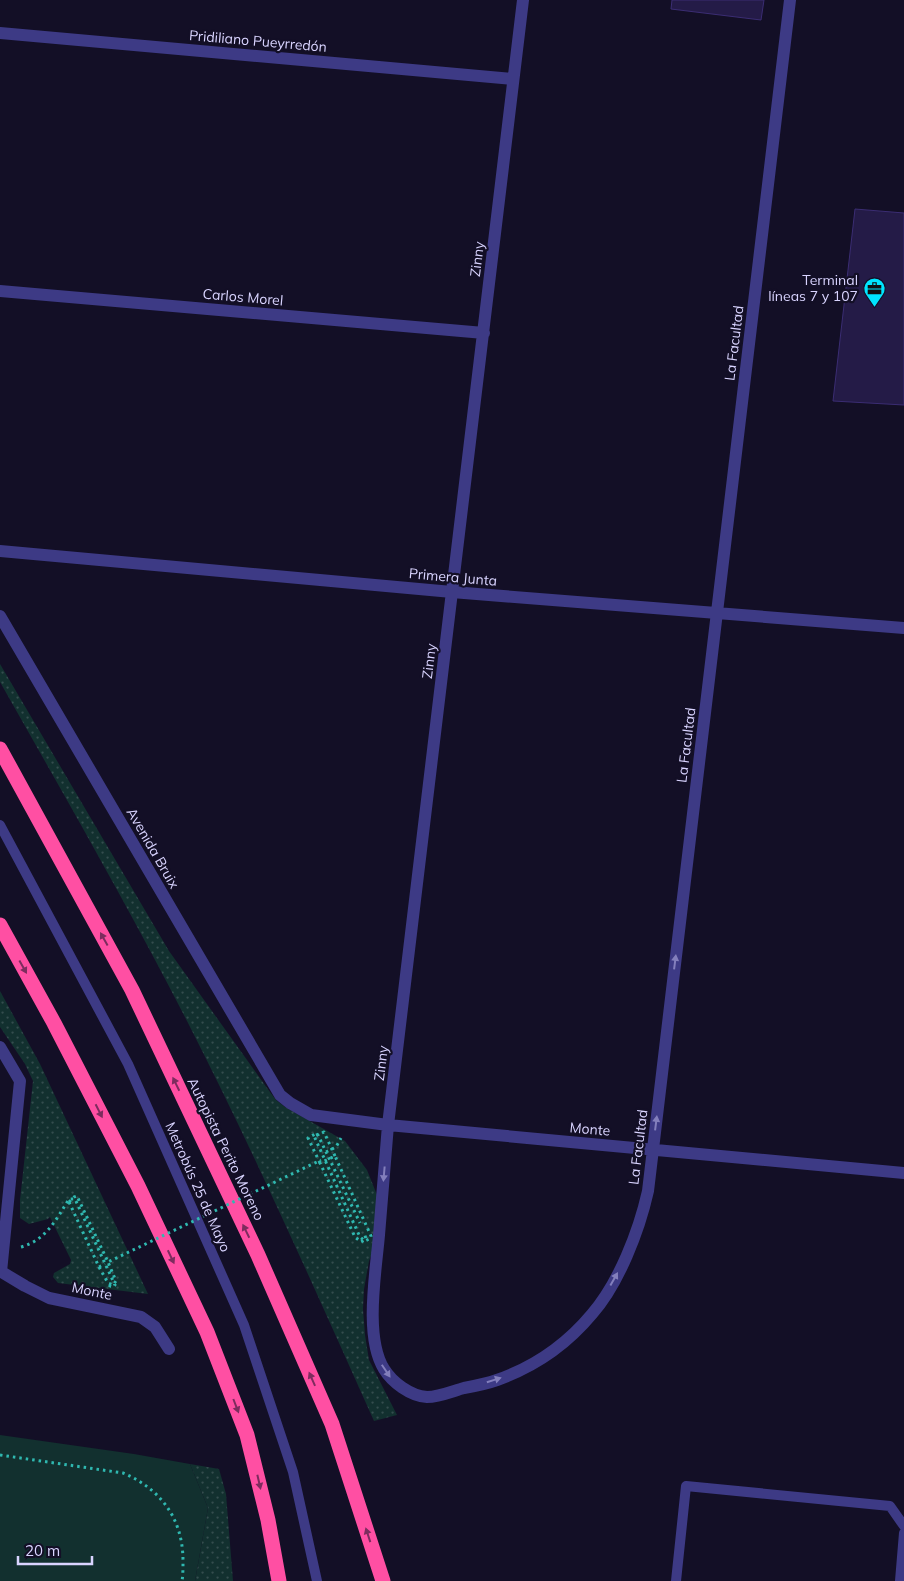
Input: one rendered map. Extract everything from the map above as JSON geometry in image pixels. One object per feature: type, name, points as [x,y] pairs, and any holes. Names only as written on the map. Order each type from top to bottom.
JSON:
[{"type":"highway","name":"Autopista Perito Moreno","points":[[0,749],[132,990],[258,1255],[332,1424],[383,1581]]},
{"type":"highway","points":[[0,925],[54,1023],[133,1177],[207,1332],[247,1435],[268,1520],[279,1581]]},
{"type":"street","name":"Zinny","points":[[446,1393],[427,1397],[404,1388],[392,1380],[383,1368],[375,1347],[373,1325],[388,1125],[484,333],[522,0]]},
{"type":"street","name":"La Facultad","points":[[446,1393],[497,1380],[523,1369],[550,1353],[572,1336],[593,1313],[619,1270],[632,1244],[643,1215],[653,1150],[790,0]]},
{"type":"street","name":"Pridiliano Pueyrredón","points":[[0,33],[513,79]]},
{"type":"street","name":"Carlos Morel","points":[[0,291],[484,333]]},
{"type":"street","name":"Primera Junta","points":[[0,551],[452,592],[904,628]]},
{"type":"street","name":"Avenida Bruix","points":[[0,616],[280,1095]]},
{"type":"street","points":[[0,1047],[20,1081],[0,1272]]},
{"type":"street","name":"Monte","points":[[280,1095],[290,1104],[311,1115],[388,1125],[904,1173]]},
{"type":"street","name":"Monte","points":[[0,1272],[49,1298],[145,1319],[155,1327],[169,1349]]},
{"type":"lane","name":"Metrobús 25 de Mayo","points":[[0,825],[128,1064],[244,1325],[293,1472],[317,1581]]},
{"type":"lane","points":[[676,1581],[686,1486],[890,1506],[904,1526]]},
{"type":"lane","points":[[900,1581],[904,1533]]},
{"type":"path","points":[[324,1132],[371,1233],[371,1238],[366,1242],[360,1237],[324,1159],[314,1136],[324,1132]]},
{"type":"path","points":[[317,1133],[364,1232],[366,1239],[361,1242],[355,1236],[320,1163],[308,1138],[317,1133]]},
{"type":"path","points":[[320,1163],[335,1156]]},
{"type":"path","points":[[99,1267],[324,1159]]},
{"type":"path","points":[[4,1244],[22,1246],[32,1244],[40,1239],[69,1200],[73,1199],[106,1264],[116,1278],[115,1284],[110,1285],[108,1283],[99,1267],[69,1202],[74,1196],[77,1196],[106,1264],[115,1285],[113,1287],[110,1286],[95,1307]]},
{"type":"path","points":[[0,1455],[123,1473],[147,1485],[157,1494],[169,1510],[181,1537],[183,1554],[182,1581]]},
{"type":"green space","points":[[0,664],[169,951],[267,1088],[276,1100],[285,1107],[345,1141],[367,1170],[379,1200],[377,1240],[369,1261],[364,1289],[365,1335],[369,1360],[397,1415],[374,1421],[283,1220],[212,1070],[119,893],[0,682]]},
{"type":"green space","points":[[0,991],[40,1064],[148,1294],[58,1283],[53,1277],[54,1273],[70,1264],[71,1260],[50,1217],[29,1224],[20,1218],[20,1200],[33,1081],[25,1064],[0,1027]]},
{"type":"green space","points":[[0,1435],[190,1464],[208,1508],[195,1581],[0,1581]]},
{"type":"green space","points":[[190,1464],[219,1469],[226,1494],[233,1581],[195,1581],[208,1508]]},
{"type":"building","points":[[672,0],[764,0],[761,20],[671,9]]},
{"type":"building","name":"Terminal líneas 7 y 107","points":[[855,209],[904,213],[904,405],[833,401]]},
{"type":"place","name":"Terminal líneas 7 y 107","points":[[874,307]]}]
